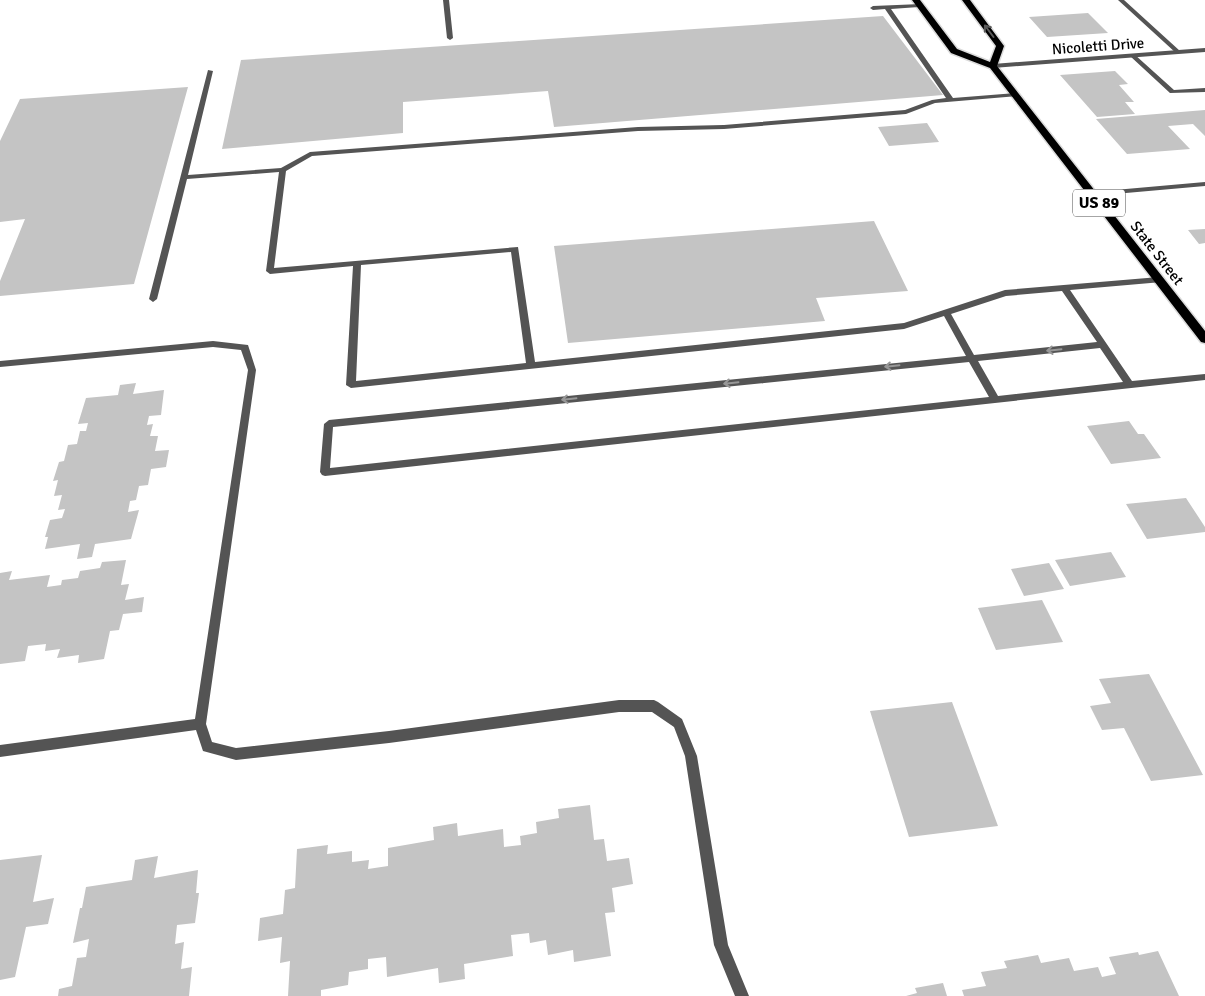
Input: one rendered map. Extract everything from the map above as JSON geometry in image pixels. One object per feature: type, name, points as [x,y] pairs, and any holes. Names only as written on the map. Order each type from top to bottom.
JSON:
[{"type":"main road","points":[[918,2],[954,51],[993,66],[1000,46],[966,0]]},
{"type":"main road","name":"State Street","points":[[993,66],[1205,339]]},
{"type":"street","points":[[446,0],[450,38]]},
{"type":"street","points":[[1121,0],[1178,52]]},
{"type":"street","points":[[873,8],[918,2]]},
{"type":"street","points":[[887,7],[951,100]]},
{"type":"street","name":"Nicoletti Drive","points":[[993,66],[1205,50]]},
{"type":"street","points":[[1132,56],[1172,92],[1205,90]]},
{"type":"street","points":[[153,299],[210,71]]},
{"type":"street","points":[[184,177],[283,170],[310,154],[638,129],[724,127],[906,112],[934,101],[1016,95]]},
{"type":"street","points":[[283,170],[270,271],[515,249],[531,366]]},
{"type":"street","points":[[1092,194],[1205,184]]},
{"type":"street","points":[[357,263],[351,385],[904,326],[1005,294],[1159,280]]},
{"type":"street","points":[[1064,288],[1130,385]]},
{"type":"street","points":[[946,312],[995,399]]},
{"type":"street","points":[[0,364],[213,344],[245,347],[252,370],[200,724],[207,747],[236,754],[389,737],[619,706],[654,706],[678,723],[692,756],[721,944],[742,996]]},
{"type":"street","points":[[1102,345],[329,424],[325,472],[1205,377]]},
{"type":"street","points":[[0,751],[200,724]]},
{"type":"building","points":[[1088,13],[1108,33],[1047,37],[1029,17]]},
{"type":"building","points":[[883,16],[943,95],[554,127],[548,91],[403,102],[403,133],[222,149],[241,60]]},
{"type":"building","points":[[1115,71],[1128,84],[1119,85],[1134,102],[1125,102],[1135,114],[1097,117],[1060,75]]},
{"type":"building","points":[[188,87],[134,284],[0,296],[0,281],[25,219],[0,222],[0,141],[20,99]]},
{"type":"building","points":[[1205,110],[1205,136],[1193,124],[1168,126],[1190,149],[1127,154],[1096,119]]},
{"type":"building","points":[[927,123],[939,142],[889,146],[878,127]]},
{"type":"building","points":[[874,221],[908,291],[816,298],[825,321],[568,343],[554,246]]},
{"type":"building","points":[[1205,229],[1205,243],[1199,244],[1188,230]]},
{"type":"building","points":[[136,383],[133,394],[164,390],[161,415],[149,416],[147,425],[153,424],[150,436],[158,436],[155,451],[169,450],[166,467],[151,469],[148,485],[139,486],[136,500],[130,501],[128,512],[139,510],[131,539],[95,544],[92,557],[77,559],[80,544],[45,549],[48,537],[45,537],[50,520],[62,518],[65,509],[58,510],[62,495],[54,496],[58,480],[53,481],[59,462],[64,461],[68,445],[77,444],[80,431],[86,431],[88,423],[78,424],[86,398],[118,395],[120,385]]},
{"type":"building","points":[[1129,421],[1138,434],[1144,434],[1161,458],[1111,464],[1087,426]]},
{"type":"building","points":[[1186,498],[1205,527],[1205,532],[1147,539],[1126,504]]},
{"type":"building","points":[[1111,552],[1126,577],[1070,586],[1055,560]]},
{"type":"building","points":[[126,560],[121,585],[129,584],[125,600],[144,597],[142,612],[123,614],[119,630],[110,631],[104,659],[78,663],[79,655],[57,658],[60,649],[45,651],[46,644],[28,646],[25,661],[0,664],[0,573],[12,571],[9,580],[50,575],[47,587],[61,585],[62,580],[78,578],[80,571],[100,568],[102,562]]},
{"type":"building","points":[[1049,563],[1064,589],[1024,596],[1011,569]]},
{"type":"building","points":[[1042,600],[1063,642],[996,650],[978,608]]},
{"type":"building","points":[[1149,674],[1203,775],[1151,781],[1124,728],[1102,730],[1090,706],[1111,703],[1099,679]]},
{"type":"building","points":[[952,702],[998,826],[909,837],[870,711]]},
{"type":"building","points":[[590,805],[594,840],[604,839],[607,861],[629,858],[633,884],[612,888],[615,912],[605,913],[611,956],[574,962],[573,950],[548,955],[546,940],[530,943],[529,933],[511,935],[513,956],[464,964],[465,979],[439,983],[438,968],[387,977],[386,957],[368,959],[368,969],[349,972],[348,985],[321,990],[321,996],[288,996],[290,961],[280,963],[282,937],[258,941],[260,918],[283,914],[285,890],[295,888],[297,849],[328,845],[327,854],[352,851],[352,862],[369,860],[368,869],[388,866],[388,848],[434,840],[433,827],[457,823],[458,836],[503,829],[504,847],[521,845],[520,836],[537,833],[536,822],[559,818],[558,809]]},
{"type":"building","points":[[42,855],[33,902],[54,898],[48,924],[26,927],[15,977],[0,980],[0,860]]},
{"type":"building","points":[[158,856],[154,878],[198,870],[196,893],[199,893],[195,923],[177,925],[175,944],[184,942],[181,969],[192,967],[189,996],[58,996],[59,989],[72,986],[77,958],[86,957],[89,939],[73,943],[86,887],[132,880],[135,860]]},
{"type":"building","points":[[1158,951],[1179,996],[964,996],[962,990],[986,986],[981,972],[1007,968],[1004,961],[1038,955],[1041,963],[1069,958],[1074,971],[1098,967],[1102,977],[1116,974],[1109,957],[1138,952],[1139,955]]},
{"type":"building","points":[[943,983],[947,996],[906,996],[917,993],[915,988]]}]
